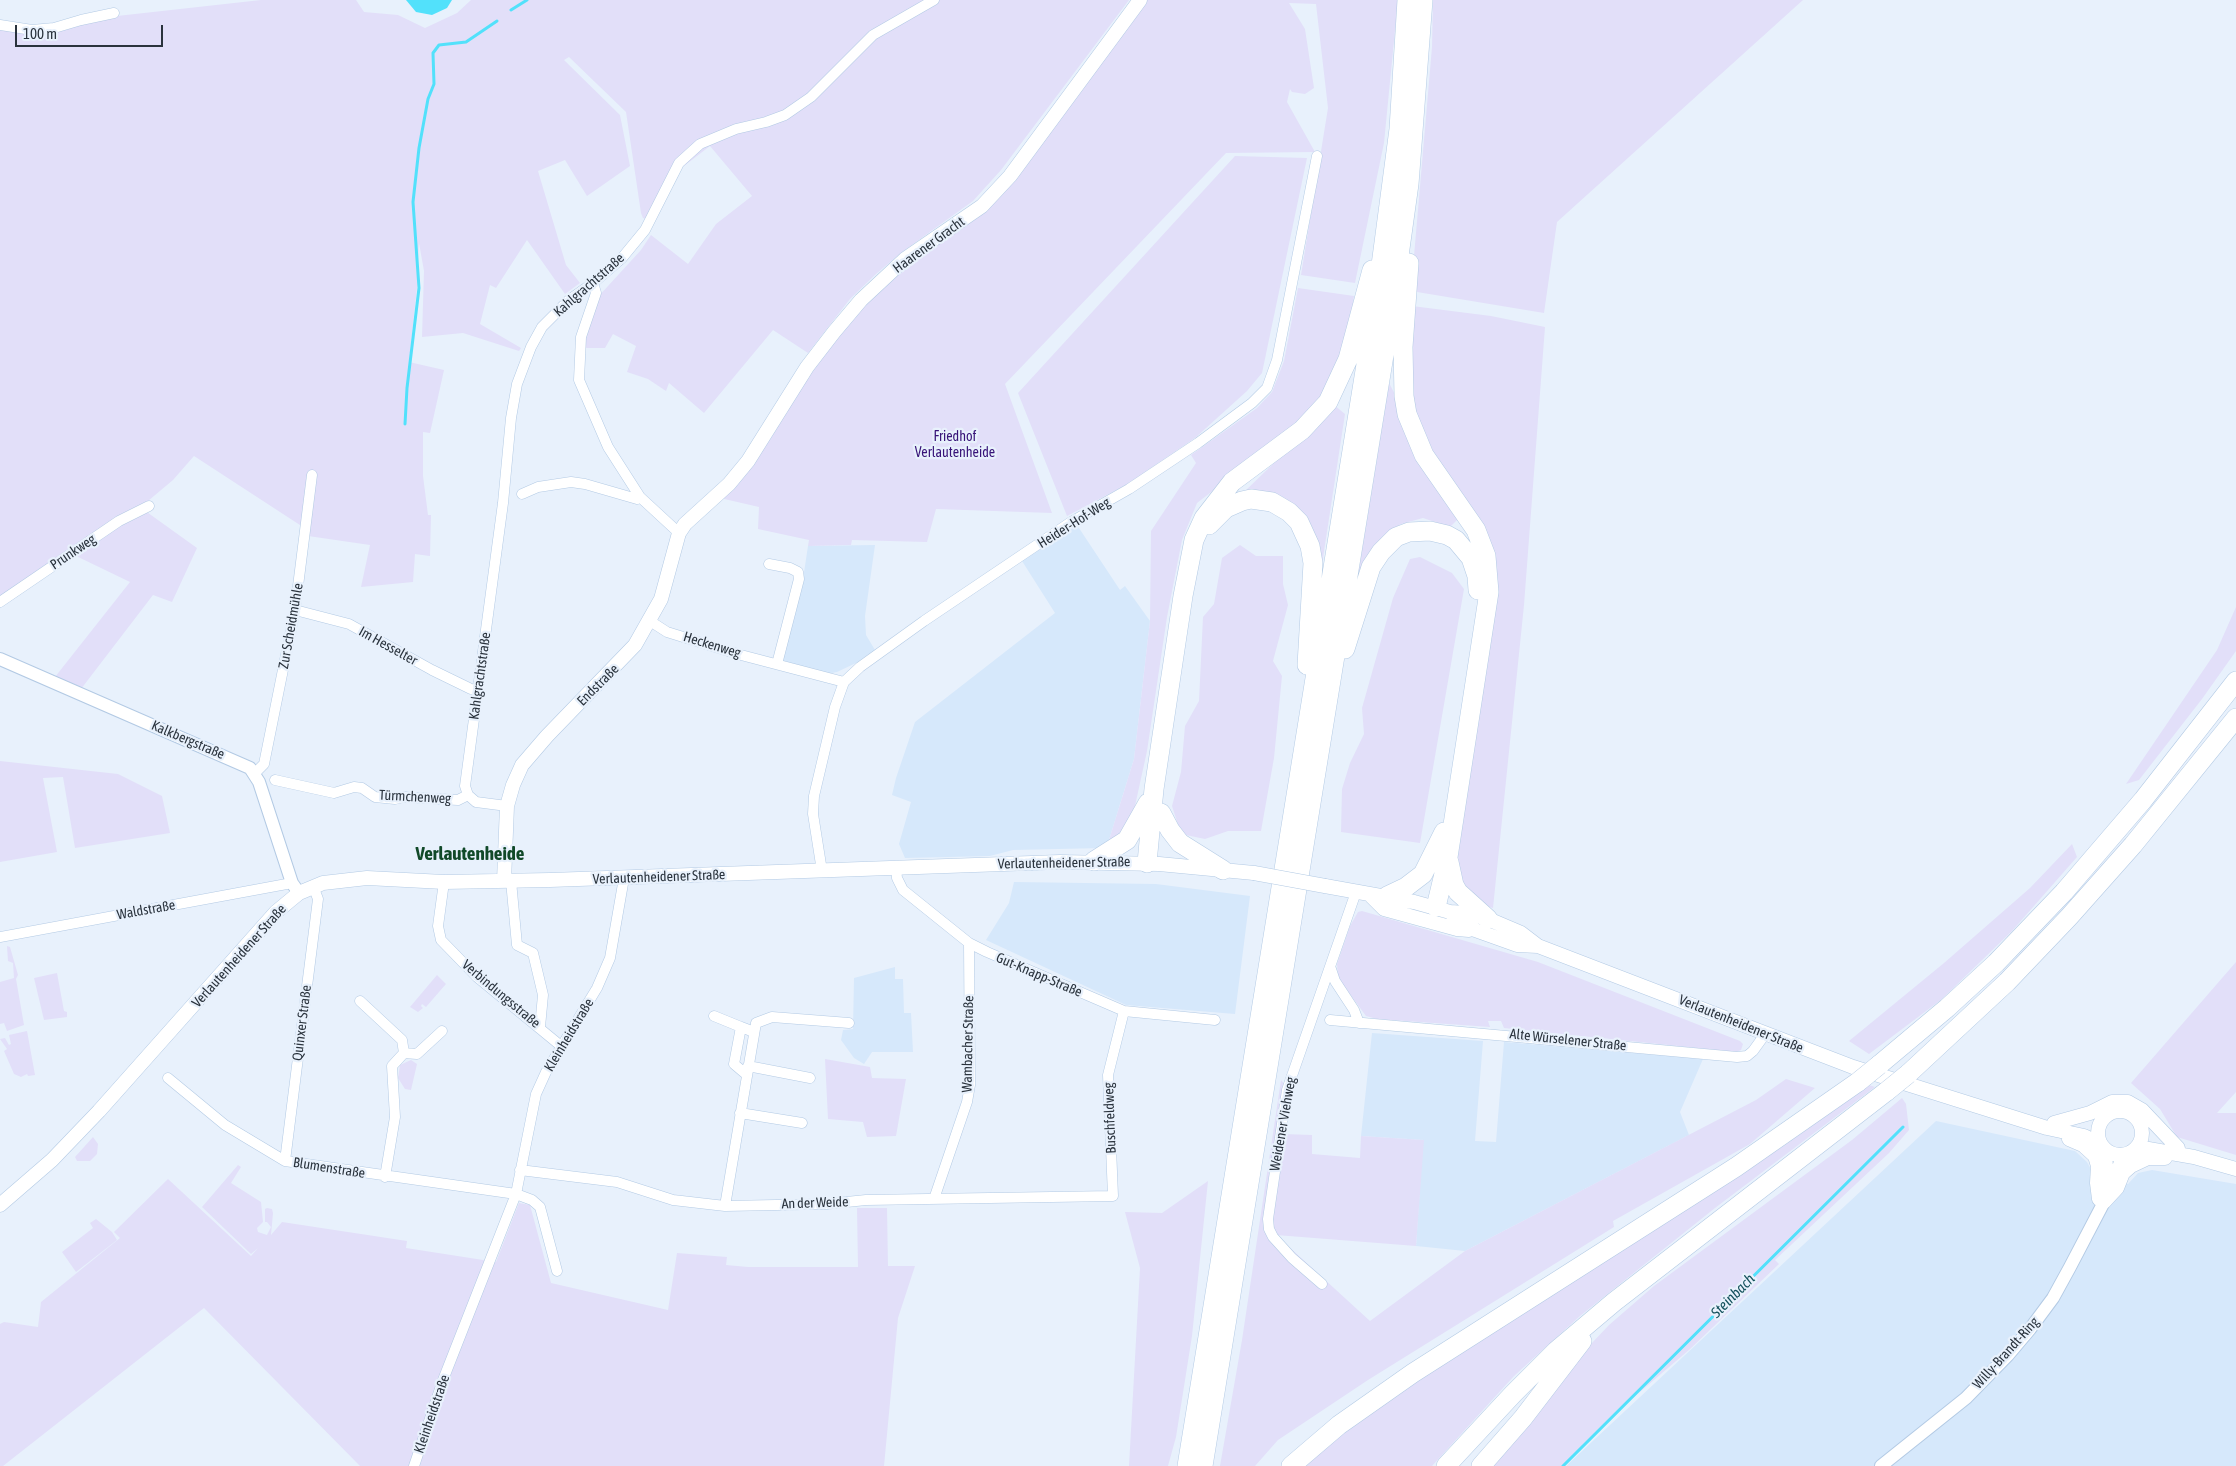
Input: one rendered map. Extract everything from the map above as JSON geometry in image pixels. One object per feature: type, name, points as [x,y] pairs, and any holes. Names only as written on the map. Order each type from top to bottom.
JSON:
[{"type":"highway","points":[[1191,1465],[1389,219],[1399,129],[1407,0]]},
{"type":"highway","points":[[1191,1465],[1330,684],[1390,316],[1409,184],[1424,0]]},
{"type":"highway","points":[[1409,184],[1412,229],[1403,347],[1404,389],[1407,414],[1424,455],[1476,530],[1486,556],[1489,592],[1448,857],[1437,908]]},
{"type":"highway","points":[[1153,863],[1154,789],[1183,596],[1194,540],[1204,518],[1232,482],[1302,430],[1328,402],[1348,359],[1366,286],[1389,219]]},
{"type":"highway","points":[[1153,863],[1182,684],[1188,599],[1195,564],[1208,527],[1226,508],[1242,501],[1265,500],[1283,508],[1299,522],[1310,546],[1313,563],[1307,658],[1308,724]]},
{"type":"highway","points":[[1330,684],[1349,640],[1368,576],[1388,543],[1409,532],[1420,531],[1439,532],[1456,540],[1472,558],[1477,576],[1478,595],[1444,832],[1437,908]]},
{"type":"highway","points":[[2225,697],[2236,676]]},
{"type":"highway","points":[[1291,1466],[1339,1425],[1413,1373],[1743,1162],[1858,1082],[1948,1008],[1996,963],[2064,892],[2143,800],[2236,681]]},
{"type":"highway","points":[[1446,1466],[1519,1388],[1614,1302],[1908,1074],[2007,982],[2069,917],[2139,838],[2236,718]]},
{"type":"highway","points":[[1094,861],[1127,840],[1140,820],[1154,789]]},
{"type":"highway","points":[[1161,813],[1170,830],[1180,842],[1223,870]]},
{"type":"highway","points":[[1371,894],[1406,887],[1424,874],[1444,832]]},
{"type":"highway","points":[[1448,857],[1454,885],[1481,925]]},
{"type":"highway","points":[[1481,1466],[1523,1418],[1614,1302]]},
{"type":"main road","name":"Haarener Gracht","points":[[679,533],[695,513],[728,484],[748,461],[807,367],[861,300],[905,259],[982,206],[1010,176],[1140,0]]},
{"type":"main road","name":"Endstraße","points":[[508,881],[507,806],[513,785],[528,758],[547,736],[620,663],[635,645],[661,599],[679,533]]},
{"type":"main road","name":"Verlautenheidener Straße","points":[[0,1205],[57,1155],[296,888],[367,878],[444,882],[508,881],[1094,861],[1153,863],[1254,873],[1465,912],[1481,925],[1521,933],[1538,946],[1853,1067],[2030,1122],[2054,1126]]},
{"type":"main road","points":[[1371,894],[1384,909],[1457,929],[1481,925]]},
{"type":"main road","points":[[2054,1126],[2090,1113],[2112,1102],[2128,1102],[2142,1110],[2185,1154]]},
{"type":"main road","points":[[2054,1126],[2083,1126],[2116,1112],[2129,1113],[2139,1121],[2140,1141]]},
{"type":"main road","points":[[2103,1147],[2098,1129],[2104,1118]]},
{"type":"main road","points":[[2054,1126],[2084,1136],[2113,1154],[2123,1155],[2140,1141]]},
{"type":"main road","points":[[2054,1126],[2067,1139],[2083,1145],[2095,1156],[2098,1166],[2097,1184],[2100,1204]]},
{"type":"main road","points":[[2140,1141],[2236,1169]]},
{"type":"main road","points":[[2100,1204],[2117,1188],[2124,1173],[2136,1162],[2148,1158],[2185,1154]]},
{"type":"street","name":"Kahlgrachtstraße","points":[[468,795],[465,780],[478,690],[511,418],[517,384],[531,347],[542,327],[569,300],[593,283],[622,258],[645,230],[679,163],[700,144],[736,129],[785,115],[812,97],[873,35],[934,0]]},
{"type":"street","points":[[0,25],[32,30],[54,28],[114,13]]},
{"type":"street","name":"Heider-Hof-Weg","points":[[822,871],[813,814],[814,796],[835,707],[844,682],[860,667],[924,621],[1071,522],[1129,489],[1198,443],[1252,403],[1266,388],[1277,360],[1318,156]]},
{"type":"street","points":[[593,283],[596,293],[581,337],[578,380],[608,448],[640,497],[679,533]]},
{"type":"street","name":"Zur Scheidmühle","points":[[255,773],[264,764],[295,610],[312,475]]},
{"type":"street","points":[[522,494],[538,486],[571,482],[585,484],[637,499],[640,497]]},
{"type":"street","name":"Prunkweg","points":[[0,602],[120,521],[149,506]]},
{"type":"street","points":[[769,564],[790,568],[798,572],[799,579],[777,664]]},
{"type":"street","name":"Im Hesselter","points":[[295,610],[349,624],[432,670],[471,689],[478,690]]},
{"type":"street","name":"Heckenweg","points":[[650,621],[668,632],[844,682]]},
{"type":"street","name":"Kalkbergstraße","points":[[0,659],[244,764],[255,773]]},
{"type":"street","points":[[255,773],[296,888]]},
{"type":"street","name":"Türmchenweg","points":[[275,780],[334,793],[354,787],[362,788],[375,797],[395,799],[404,796],[458,800],[468,795]]},
{"type":"street","points":[[468,795],[476,802],[507,806]]},
{"type":"street","name":"Gut-Knapp-Straße","points":[[896,869],[897,878],[903,890],[969,943],[1124,1011],[1215,1020]]},
{"type":"street","name":"Kleinheidstraße","points":[[414,1466],[443,1380],[516,1194],[536,1094],[546,1072],[597,988],[610,958],[624,878]]},
{"type":"street","points":[[508,881],[517,945],[533,953],[543,995],[540,1027]]},
{"type":"street","name":"Verbindungsstraße","points":[[444,882],[438,926],[441,940],[477,977],[561,1046]]},
{"type":"street","name":"Quinxer Straße","points":[[285,1161],[318,899],[313,886]]},
{"type":"street","name":"Waldstraße","points":[[0,937],[296,888]]},
{"type":"street","name":"Weidener Viehweg","points":[[1322,1284],[1292,1258],[1273,1237],[1268,1229],[1268,1219],[1287,1090],[1331,969],[1371,894]]},
{"type":"street","name":"Wambacher Straße","points":[[934,1199],[967,1102],[970,1085],[969,943]]},
{"type":"street","points":[[1331,969],[1335,981],[1354,1010],[1359,1023]]},
{"type":"street","points":[[360,1000],[402,1040],[404,1053]]},
{"type":"street","name":"Buschfeldweg","points":[[1113,1196],[1108,1075],[1124,1011]]},
{"type":"street","points":[[714,1016],[754,1032]]},
{"type":"street","points":[[725,1206],[756,1023],[772,1017],[849,1023]]},
{"type":"street","name":"Alte Würselener Straße","points":[[1330,1020],[1737,1057],[1747,1056],[1754,1051],[1766,1033]]},
{"type":"street","points":[[741,1027],[734,1064],[747,1071],[810,1078]]},
{"type":"street","points":[[404,1053],[417,1054],[442,1031]]},
{"type":"street","points":[[385,1177],[395,1117],[392,1066],[404,1053]]},
{"type":"street","name":"Blumenstraße","points":[[168,1078],[225,1125],[285,1161],[385,1177],[516,1194]]},
{"type":"street","points":[[740,1113],[802,1124]]},
{"type":"street","name":"Willy-Brandt-Ring","points":[[2100,1204],[2107,1168],[2103,1147]]},
{"type":"street","name":"Willy-Brandt-Ring","points":[[1881,1466],[1966,1398],[2008,1355],[2052,1298],[2123,1155]]},
{"type":"street","name":"An der Weide","points":[[520,1170],[616,1182],[673,1200],[725,1206],[934,1199],[1113,1196]]},
{"type":"street","points":[[516,1194],[532,1200],[540,1207],[557,1272]]},
{"type":"shaded area","points":[[1077,525],[1120,590],[1125,586],[1150,621],[1134,759],[1109,840],[1104,848],[1013,850],[990,856],[905,858],[899,844],[911,802],[892,795],[915,722],[1055,613],[1022,561]]},
{"type":"shaded area","points":[[875,545],[865,616],[866,635],[875,650],[856,663],[837,672],[826,674],[781,660],[803,579],[808,546]]},
{"type":"shaded area","points":[[1014,882],[1156,884],[1250,896],[1235,1014],[1126,1005],[986,940],[1009,903]]},
{"type":"shaded area","points":[[895,967],[895,979],[903,979],[904,1013],[911,1013],[913,1052],[872,1052],[864,1064],[854,1058],[841,1040],[843,1030],[853,1029],[854,978]]},
{"type":"shaded area","points":[[1372,1033],[1483,1041],[1475,1141],[1496,1142],[1504,1042],[1703,1059],[1680,1112],[1689,1135],[1465,1251],[1416,1246],[1423,1140],[1361,1136]]},
{"type":"shaded area","points":[[1936,1121],[2075,1151],[2087,1162],[2093,1173],[2128,1184],[2138,1173],[2152,1170],[2236,1184],[2236,1466],[1566,1466]]},
{"type":"green space","points":[[261,0],[356,0],[364,12],[398,15],[425,28],[457,13],[471,0],[931,0],[872,33],[810,95],[784,113],[699,142],[647,219],[643,218],[641,213],[626,112],[569,57],[564,60],[620,115],[630,166],[587,196],[565,160],[538,171],[566,265],[580,283],[565,294],[527,240],[496,288],[490,285],[480,324],[521,348],[519,351],[463,333],[422,337],[424,271],[419,243],[417,288],[409,362],[444,370],[430,433],[423,432],[423,476],[428,515],[431,515],[430,556],[415,554],[413,582],[361,587],[370,545],[308,536],[303,527],[194,456],[173,480],[148,501],[118,518],[0,598],[0,29]]},
{"type":"green space","points":[[939,0],[1129,0],[1001,170],[973,201],[902,252],[876,274],[850,299],[808,353],[773,330],[704,413],[669,383],[666,391],[648,379],[627,372],[636,346],[613,334],[605,348],[583,348],[597,298],[641,250],[651,235],[688,264],[716,224],[752,196],[710,146],[684,166],[681,164],[702,146],[737,132],[787,117],[876,38]]},
{"type":"green space","name":"Friedhof Verlautenheide","points":[[1147,0],[1398,0],[1384,143],[1355,283],[1301,275],[1328,108],[1316,4],[1289,3],[1305,29],[1314,88],[1305,94],[1292,92],[1290,89],[1287,102],[1315,152],[1226,153],[1005,384],[1052,513],[936,509],[927,542],[852,540],[851,545],[808,546],[809,540],[758,529],[759,507],[720,498],[752,464],[770,440],[802,385],[838,335],[865,305],[909,263],[955,233]]},
{"type":"green space","points":[[1433,0],[1803,0],[1557,222],[1544,313],[1411,291],[1432,47]]},
{"type":"green space","points":[[1235,156],[1307,158],[1262,373],[1247,391],[1195,438],[1126,485],[1067,516],[1018,393]]},
{"type":"green space","points":[[1298,288],[1354,296],[1348,347],[1330,390],[1302,422],[1197,503],[1182,540],[1167,617],[1147,751],[1133,815],[1121,836],[1109,840],[1134,759],[1150,621],[1151,531],[1196,463],[1191,455],[1257,408],[1272,392],[1284,361]]},
{"type":"green space","points":[[1412,306],[1491,316],[1545,327],[1524,605],[1493,908],[1476,903],[1456,880],[1454,832],[1489,541],[1424,443],[1409,403]]},
{"type":"green space","points":[[1389,383],[1460,517],[1450,527],[1423,518],[1401,524],[1382,537],[1366,562],[1356,587]]},
{"type":"green space","points":[[1334,405],[1345,414],[1321,571],[1301,516],[1243,493]]},
{"type":"green space","points":[[144,510],[197,548],[172,602],[153,595],[81,689],[55,677],[130,582],[74,555]]},
{"type":"green space","points":[[1240,545],[1256,556],[1283,556],[1283,584],[1288,605],[1273,661],[1282,676],[1274,758],[1261,831],[1228,831],[1205,839],[1181,834],[1172,806],[1181,772],[1185,726],[1199,701],[1203,617],[1214,604],[1222,558]]},
{"type":"green space","points":[[1420,557],[1452,573],[1464,589],[1420,843],[1341,832],[1342,789],[1350,763],[1364,734],[1362,708],[1393,598],[1410,559]]},
{"type":"green space","points":[[2236,607],[2236,651],[2202,699],[2139,780],[2126,784],[2217,650]]},
{"type":"green space","points":[[0,761],[118,774],[162,796],[170,833],[75,848],[63,777],[43,778],[57,852],[0,862]]},
{"type":"green space","points":[[2072,844],[2077,857],[2012,931],[1942,999],[1869,1054],[1849,1041],[1944,963],[2030,888]]},
{"type":"green space","points":[[1362,911],[1538,962],[1740,1041],[1743,1044],[1741,1050],[1736,1052],[1504,1028],[1501,1021],[1488,1021],[1490,1027],[1377,1019],[1366,1016],[1338,978],[1337,964],[1350,926],[1358,912]]},
{"type":"green space","points":[[7,946],[10,947],[18,975],[16,979],[24,1025],[7,1031],[4,1023],[0,1024],[0,982],[14,978],[13,963],[8,961]]},
{"type":"green space","points":[[2236,962],[2236,1092],[2217,1113],[2236,1113],[2236,1155],[2177,1137],[2160,1109],[2131,1083]]},
{"type":"green space","points":[[57,973],[64,1011],[67,1012],[67,1017],[44,1020],[34,978]]},
{"type":"green space","points":[[437,975],[446,984],[426,1007],[422,1004],[423,1008],[418,1012],[410,1007]]},
{"type":"green space","points":[[27,1031],[35,1075],[28,1076],[27,1074],[21,1077],[14,1074],[4,1051],[7,1049],[0,1039],[5,1038],[9,1045],[11,1044],[9,1035]]},
{"type":"green space","points":[[825,1059],[870,1067],[872,1078],[906,1079],[896,1136],[867,1137],[863,1122],[828,1119]]},
{"type":"green space","points":[[411,1060],[417,1064],[411,1090],[405,1089],[398,1078],[400,1065]]},
{"type":"green space","points":[[1786,1079],[1815,1088],[1750,1144],[1613,1221],[1614,1227],[1368,1380],[1278,1440],[1255,1466],[1220,1466],[1242,1340],[1281,1080],[1289,1090],[1283,1134],[1312,1135],[1312,1154],[1360,1158],[1361,1136],[1424,1140],[1416,1246],[1276,1235],[1370,1321],[1465,1251],[1756,1100]]},
{"type":"green space","points":[[1869,1085],[1875,1087],[1715,1208],[1580,1316],[1514,1376],[1432,1466],[1303,1466],[1383,1402],[1782,1147]]},
{"type":"green space","points":[[1902,1098],[1906,1104],[1909,1130],[1889,1153],[1775,1260],[1779,1264],[1689,1350],[1613,1415],[1562,1466],[1492,1466],[1573,1363],[1609,1325],[1654,1286],[1852,1140]]},
{"type":"green space","points":[[93,1137],[98,1144],[97,1154],[90,1161],[77,1161],[75,1157]]},
{"type":"green space","points":[[238,1165],[241,1167],[231,1183],[261,1202],[263,1222],[257,1228],[258,1232],[267,1235],[271,1227],[265,1222],[265,1209],[267,1208],[272,1209],[273,1213],[271,1235],[282,1222],[407,1241],[406,1248],[496,1262],[519,1203],[530,1205],[551,1283],[668,1310],[677,1253],[727,1257],[726,1265],[748,1267],[858,1267],[857,1208],[887,1208],[888,1266],[915,1266],[898,1318],[884,1466],[360,1466],[204,1308],[3,1466],[0,1466],[0,1324],[4,1322],[38,1327],[41,1302],[120,1238],[114,1232],[168,1179],[251,1256],[258,1248],[251,1254],[202,1207]]},
{"type":"green space","points":[[1208,1181],[1192,1336],[1176,1437],[1168,1466],[1129,1466],[1140,1268],[1125,1212],[1162,1213]]},
{"type":"green space","points":[[96,1219],[112,1232],[117,1240],[76,1272],[62,1252],[93,1228],[90,1223]]},
{"type":"water","points":[[406,0],[452,0],[447,8],[432,15],[416,12]]},
{"type":"waterway","points":[[511,10],[527,0]]},
{"type":"waterway","points":[[405,424],[407,388],[419,288],[413,202],[419,148],[428,99],[434,84],[433,53],[439,45],[466,42],[497,21]]},
{"type":"waterway","name":"Steinbach","points":[[1563,1466],[1903,1127]]},
{"type":"district","name":"Verlautenheide","points":[[470,854]]}]
